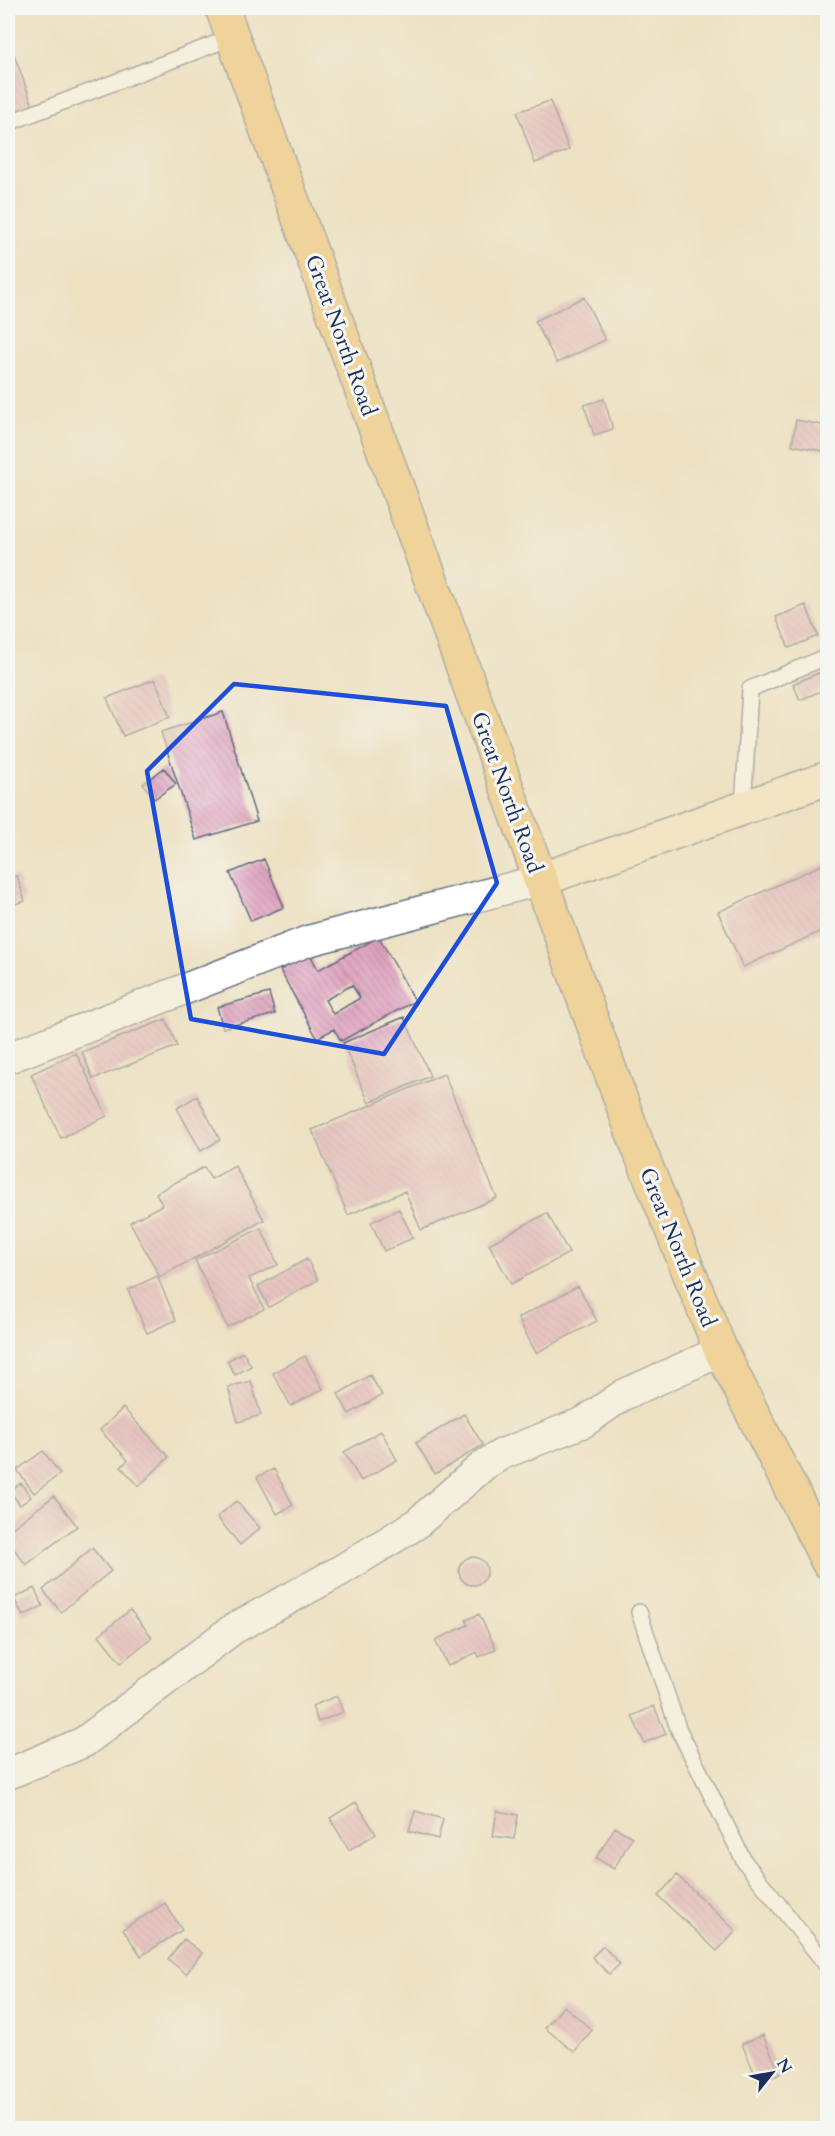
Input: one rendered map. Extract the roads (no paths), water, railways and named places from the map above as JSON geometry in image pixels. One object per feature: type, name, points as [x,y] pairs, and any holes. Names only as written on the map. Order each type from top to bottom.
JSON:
[{"type":"highway","name":"Great North Road","points":[[228,22],[637,1144],[721,1351],[828,1562]]},
{"type":"main road","points":[[540,880],[828,778]]},
{"type":"street","points":[[8,1058],[308,941],[540,880]]},
{"type":"street","points":[[8,1773],[84,1742],[233,1629],[338,1572],[415,1525],[484,1465],[502,1454],[584,1422],[623,1395],[721,1351]]},
{"type":"lane","points":[[8,123],[228,22]]},
{"type":"lane","points":[[743,808],[750,689],[828,656]]},
{"type":"lane","points":[[639,1612],[678,1728],[744,1861],[828,1968]]}]
